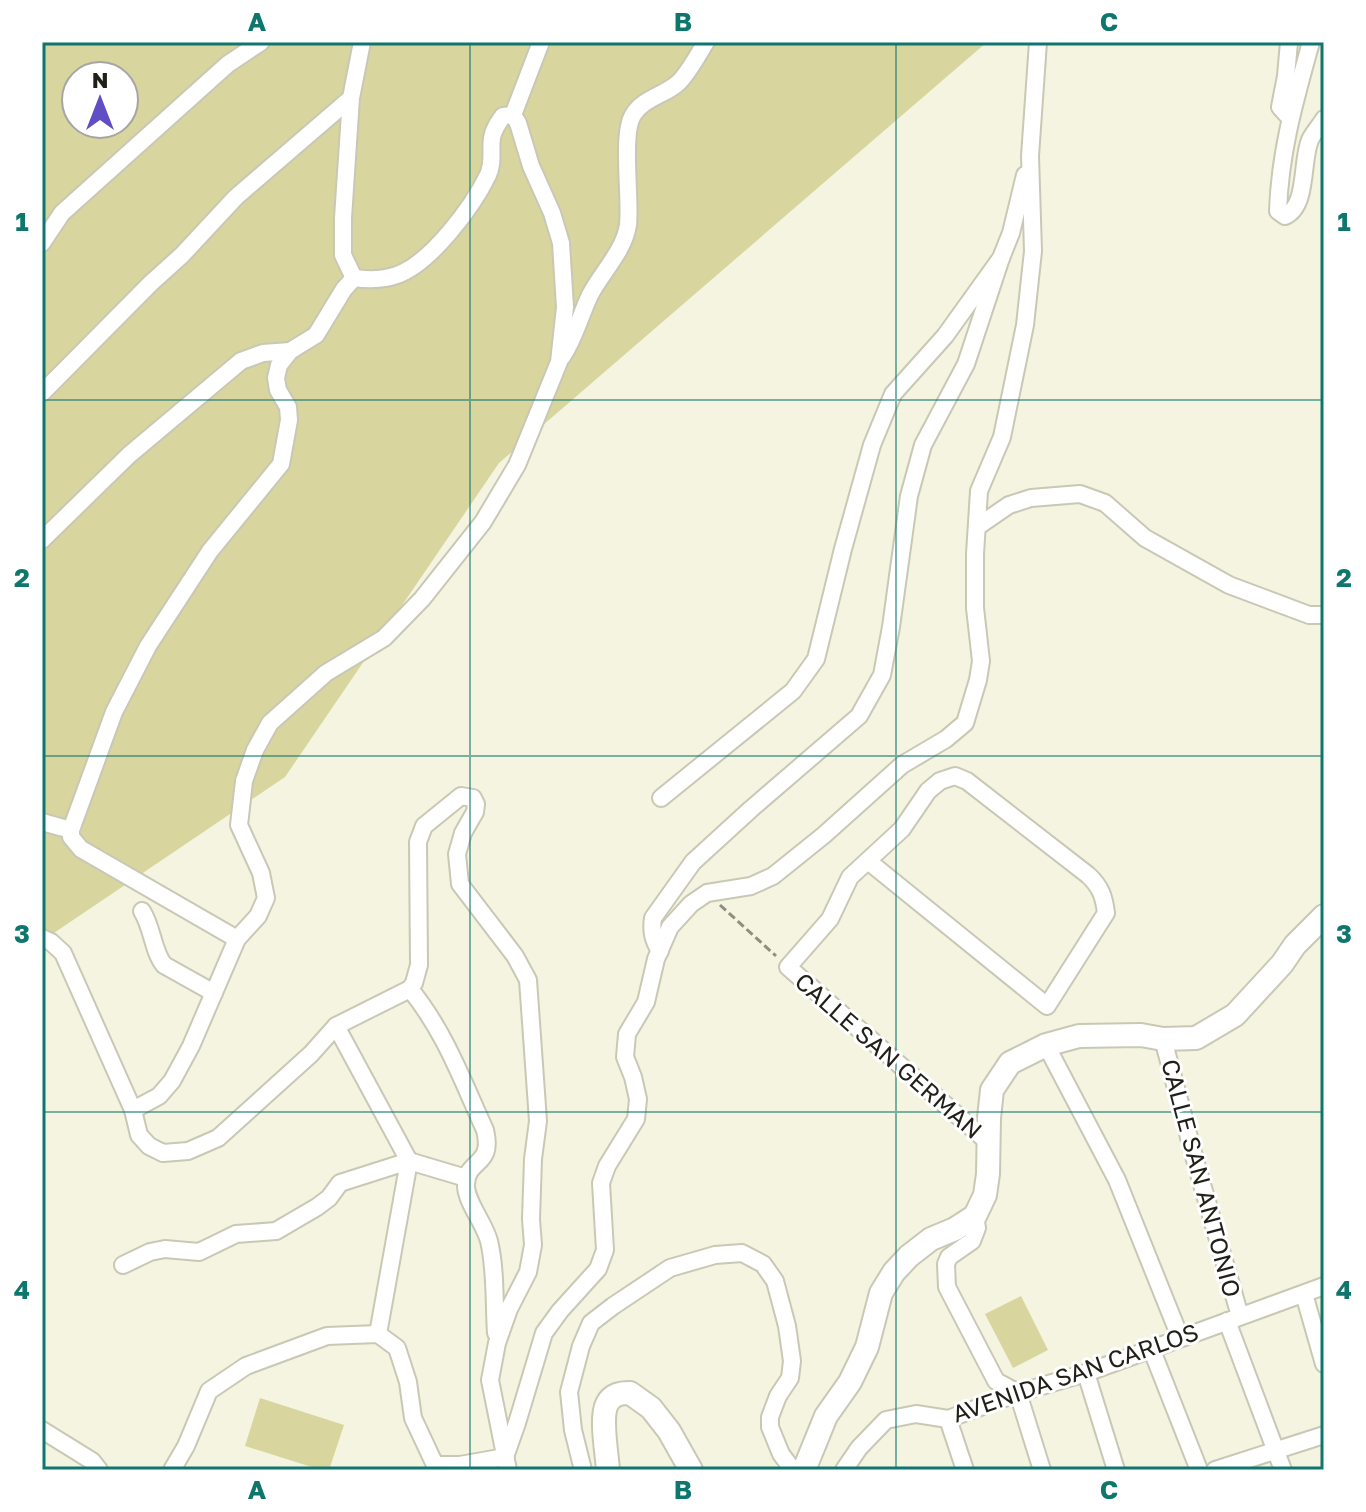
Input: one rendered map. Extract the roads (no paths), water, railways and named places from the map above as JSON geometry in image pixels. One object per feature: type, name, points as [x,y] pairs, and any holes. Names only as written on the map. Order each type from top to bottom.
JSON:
[{"type":"main road","points":[[804,1470],[826,1416],[850,1382],[867,1347],[881,1293],[894,1272],[931,1239],[975,1216],[985,1195],[992,1090],[1010,1063],[1046,1045],[1079,1036],[1196,1038],[1235,1015],[1324,916]]},
{"type":"main road","points":[[608,1470],[604,1419],[607,1403],[617,1394],[630,1393],[651,1408],[669,1431],[691,1470]]},
{"type":"street","points":[[42,243],[62,213],[228,64],[261,42]]},
{"type":"street","points":[[354,278],[343,255],[343,218],[351,98],[362,42]]},
{"type":"street","points":[[513,115],[541,42]]},
{"type":"street","points":[[133,1110],[159,1096],[172,1081],[191,1046],[237,939],[258,916],[266,898],[261,873],[239,825],[244,781],[255,750],[270,723],[326,673],[384,638],[431,588],[483,522],[517,465],[559,362],[590,296],[621,245],[627,229],[627,129],[633,114],[644,103],[679,83],[706,42]]},
{"type":"street","points":[[506,1464],[544,1333],[598,1269],[605,1250],[601,1183],[607,1166],[636,1119],[638,1099],[625,1057],[627,1034],[646,1002],[656,959],[670,927],[691,904],[707,893],[751,886],[773,876],[902,765],[946,739],[965,723],[981,661],[975,608],[979,491],[1002,437],[1025,325],[1033,251],[1030,156],[1038,42]]},
{"type":"street","points":[[1289,42],[1280,107],[1290,118]]},
{"type":"street","points":[[1311,42],[1282,160],[1278,211],[1285,216],[1291,214],[1298,203],[1309,141],[1324,119]]},
{"type":"street","points":[[42,393],[182,255],[236,197],[351,98]]},
{"type":"street","points":[[354,278],[372,280],[400,274],[429,254],[473,201],[489,173],[492,136],[503,116],[513,115]]},
{"type":"street","points":[[513,115],[561,243],[565,307],[559,362]]},
{"type":"street","points":[[660,951],[652,929],[653,918],[693,862],[859,716],[882,675],[909,496],[923,445],[966,364],[1011,233],[1030,156]]},
{"type":"street","points":[[661,798],[793,691],[816,659],[872,445],[893,394],[945,336],[1001,258]]},
{"type":"street","points":[[237,939],[81,849],[71,837],[71,830],[114,712],[148,646],[210,551],[281,464],[289,420],[288,407],[278,390],[276,378],[279,365],[290,351],[316,335],[354,278]]},
{"type":"street","points":[[42,540],[129,455],[241,361],[263,353],[290,351]]},
{"type":"street","points":[[977,527],[1009,505],[1031,498],[1080,494],[1105,503],[1145,538],[1229,585],[1309,615],[1324,615]]},
{"type":"street","points":[[955,776],[967,781],[1098,884],[1106,913],[1047,1006],[868,861],[902,829],[928,791],[940,781],[955,776]]},
{"type":"street","points":[[42,938],[63,953],[133,1110],[139,1135],[149,1146],[163,1153],[188,1151],[218,1138],[311,1054],[336,1026],[410,989],[419,965],[418,842],[424,826],[461,796],[473,798],[475,812],[463,833],[457,854],[460,884],[515,956],[528,980],[538,1121],[533,1159],[533,1245],[528,1272],[509,1309],[497,1343],[490,1380],[506,1464]]},
{"type":"street","points":[[42,822],[71,830]]},
{"type":"street","name":"CALLE SAN GERMAN","points":[[868,861],[850,877],[830,919],[788,967],[989,1143]]},
{"type":"street","points":[[142,911],[153,933],[159,960],[214,993]]},
{"type":"street","points":[[410,989],[440,1032],[485,1130],[488,1143],[485,1155],[466,1178],[466,1191],[484,1225],[489,1243],[497,1343]]},
{"type":"street","points":[[336,1026],[409,1161],[378,1334]]},
{"type":"street","name":"CALLE SAN ANTONIO","points":[[1163,1039],[1233,1318],[1283,1470]]},
{"type":"street","points":[[1046,1045],[1117,1180],[1180,1337]]},
{"type":"street","points":[[123,1265],[150,1252],[165,1249],[199,1252],[236,1234],[276,1231],[329,1198],[340,1183],[409,1161],[466,1178]]},
{"type":"street","points":[[975,1216],[977,1228],[972,1241],[949,1257],[946,1264],[947,1287],[996,1381],[1018,1393],[1042,1470]]},
{"type":"street","points":[[583,1470],[573,1430],[569,1392],[581,1346],[591,1323],[670,1268],[715,1255],[742,1253],[763,1264],[775,1281],[787,1326],[792,1361],[790,1378],[778,1396],[770,1417],[770,1427],[781,1454],[793,1470]]},
{"type":"street","name":"AVENIDA SAN CARLOS","points":[[844,1470],[859,1448],[886,1420],[916,1414],[948,1419],[1018,1393],[1086,1373],[1324,1286]]},
{"type":"street","points":[[1304,1294],[1324,1364]]},
{"type":"street","points":[[172,1470],[186,1446],[209,1391],[246,1366],[327,1336],[378,1334],[397,1348],[408,1382],[413,1418],[435,1467],[506,1464]]},
{"type":"street","points":[[1151,1348],[1199,1470]]},
{"type":"street","points":[[1086,1373],[1116,1470]]},
{"type":"street","points":[[948,1419],[965,1470]]},
{"type":"street","points":[[42,1430],[92,1461],[99,1470]]},
{"type":"street","points":[[1215,1470],[1324,1435]]}]
